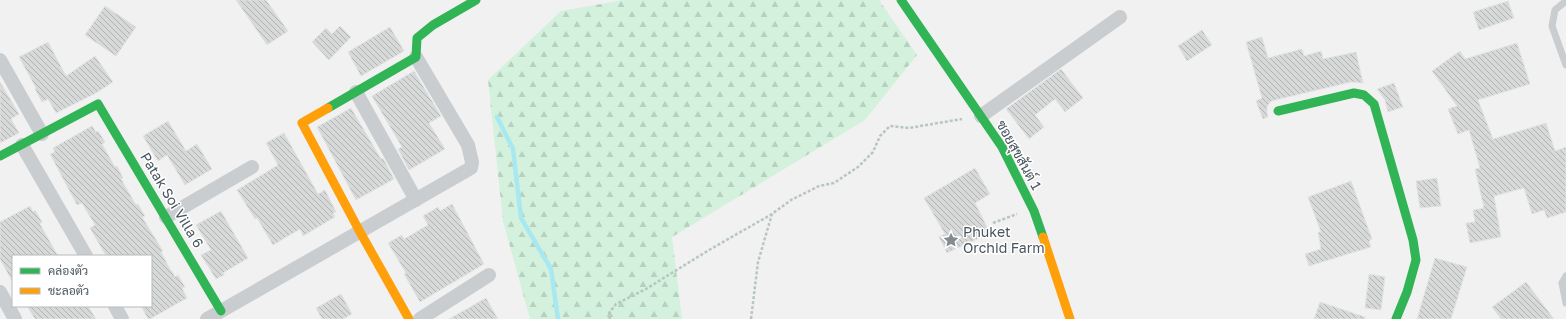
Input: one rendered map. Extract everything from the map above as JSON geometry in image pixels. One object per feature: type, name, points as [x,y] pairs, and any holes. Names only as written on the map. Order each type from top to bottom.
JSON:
[{"type":"street","points":[[207,319],[471,168],[472,162],[468,145],[416,57],[417,38],[433,25],[476,0]]},
{"type":"street","name":"ซอยสุขสันต์ 1","points":[[901,0],[1002,147],[1034,211],[1070,319]]},
{"type":"street","points":[[981,116],[1120,17]]},
{"type":"street","points":[[409,319],[360,232],[302,123],[416,57]]},
{"type":"street","points":[[0,60],[42,134],[0,156]]},
{"type":"street","points":[[356,92],[416,200]]},
{"type":"street","points":[[1278,111],[1354,93],[1364,95],[1374,104],[1413,240],[1416,260],[1407,292],[1396,319]]},
{"type":"street","name":"Patak Soi Villa 6","points":[[42,134],[98,104],[221,311]]},
{"type":"street","points":[[22,144],[85,255]]},
{"type":"street","points":[[166,217],[252,167]]},
{"type":"street","points":[[420,319],[488,275]]},
{"type":"street","points":[[0,292],[15,319]]},
{"type":"street","points":[[116,307],[122,319]]},
{"type":"lane","points":[[1566,1],[1555,10],[1552,26],[1566,65]]},
{"type":"lane","points":[[1566,276],[1562,283],[1566,303]]},
{"type":"path","points":[[610,319],[609,313],[616,304],[646,289],[709,250],[772,214],[804,192],[819,186],[834,183],[858,167],[873,152],[880,136],[890,126],[909,128],[981,116]]},
{"type":"path","points":[[993,223],[1017,214],[1034,211]]},
{"type":"path","points":[[751,319],[758,262],[772,214]]},
{"type":"green space","points":[[623,0],[879,0],[917,55],[865,120],[672,237],[682,319],[530,319],[503,221],[488,80],[561,11]]},
{"type":"building","points":[[236,0],[266,0],[288,31],[267,45]]},
{"type":"building","points":[[1508,1],[1514,18],[1479,30],[1473,12]]},
{"type":"building","points":[[105,6],[136,27],[116,56],[85,35]]},
{"type":"building","points":[[340,26],[351,37],[329,60],[312,42],[326,28],[332,34]]},
{"type":"building","points":[[390,27],[404,51],[361,76],[348,52]]},
{"type":"building","points":[[1202,30],[1212,45],[1187,61],[1178,46]]},
{"type":"building","points":[[1262,37],[1268,58],[1302,49],[1304,56],[1321,51],[1323,59],[1356,52],[1363,83],[1351,82],[1275,100],[1270,102],[1267,107],[1268,117],[1263,119],[1256,101],[1262,98],[1246,42]]},
{"type":"building","points":[[48,42],[66,76],[95,56],[113,82],[96,93],[56,113],[48,99],[42,102],[19,57]]},
{"type":"building","points":[[1517,43],[1530,84],[1478,100],[1493,139],[1546,123],[1555,151],[1566,147],[1566,212],[1547,218],[1544,210],[1532,214],[1524,188],[1494,196],[1501,237],[1470,243],[1466,223],[1475,222],[1473,210],[1484,208],[1475,169],[1480,168],[1469,130],[1458,134],[1448,109],[1457,106],[1432,71],[1460,51],[1465,59]]},
{"type":"building","points":[[1061,69],[1083,98],[1065,112],[1055,99],[1035,115],[1044,127],[1029,139],[1006,109]]},
{"type":"building","points":[[414,71],[441,116],[429,123],[445,149],[409,170],[398,149],[402,147],[372,96]]},
{"type":"building","points":[[0,82],[19,114],[11,119],[19,133],[0,143]]},
{"type":"building","points":[[1394,83],[1403,107],[1388,112],[1385,100],[1377,89]]},
{"type":"building","points":[[351,108],[381,159],[383,158],[394,179],[356,200],[317,127]]},
{"type":"building","points":[[168,121],[186,151],[197,144],[212,169],[185,185],[167,155],[158,161],[143,136]]},
{"type":"building","points":[[92,126],[96,132],[98,131],[105,142],[102,144],[115,167],[117,166],[123,178],[121,179],[136,205],[138,204],[145,216],[142,217],[163,251],[161,252],[171,271],[175,277],[178,275],[185,287],[182,288],[187,298],[148,319],[142,307],[152,307],[152,255],[105,255],[90,228],[95,225],[82,203],[77,205],[50,154],[55,152],[53,148]]},
{"type":"building","points":[[284,133],[318,194],[325,190],[336,212],[333,213],[335,217],[303,236],[300,229],[273,245],[257,218],[255,219],[237,190],[278,165],[266,143]]},
{"type":"building","points":[[975,168],[990,194],[975,203],[990,233],[947,253],[939,237],[945,234],[924,198]]},
{"type":"building","points":[[1437,178],[1441,206],[1420,208],[1416,181]]},
{"type":"building","points":[[1351,181],[1372,239],[1369,241],[1371,247],[1309,266],[1305,254],[1321,249],[1318,232],[1321,232],[1308,197]]},
{"type":"building","points":[[452,204],[484,264],[420,302],[404,274],[406,273],[388,243],[402,235],[404,239],[428,225],[423,216],[438,207],[440,211]]},
{"type":"building","points":[[30,206],[33,212],[35,210],[42,222],[40,224],[57,255],[12,255],[12,281],[0,259],[0,222]]},
{"type":"building","points":[[221,211],[248,258],[216,279],[201,255],[211,250],[196,225]]},
{"type":"building","points":[[1435,258],[1467,267],[1451,319],[1417,319]]},
{"type":"building","points":[[1369,274],[1385,277],[1381,310],[1365,308]]},
{"type":"building","points":[[1526,282],[1554,319],[1501,319],[1492,307]]},
{"type":"building","points":[[341,294],[352,314],[343,319],[322,319],[316,308]]},
{"type":"building","points":[[486,298],[498,319],[449,319]]},
{"type":"building","points":[[1320,302],[1365,317],[1365,319],[1314,319]]},
{"type":"building","points":[[28,307],[89,307],[96,319],[35,319]]},
{"type":"waterway","points":[[497,117],[513,149],[521,218],[551,269],[558,319]]},
{"type":"traffic: fast","points":[[328,108],[416,57],[417,38],[433,25],[476,0]]},
{"type":"traffic: fast","points":[[901,0],[1002,147],[1034,211],[1043,237]]},
{"type":"traffic: fast","points":[[1278,111],[1354,93],[1364,95],[1374,104],[1413,240],[1416,260],[1407,292],[1396,319]]},
{"type":"traffic: fast","points":[[0,156],[98,104],[221,311]]},
{"type":"traffic: slow","points":[[328,108],[302,123],[360,232],[409,319]]},
{"type":"traffic: slow","points":[[1043,237],[1070,319]]},
{"type":"place","name":"Phuket Orchid Farm","points":[[951,240]]}]
